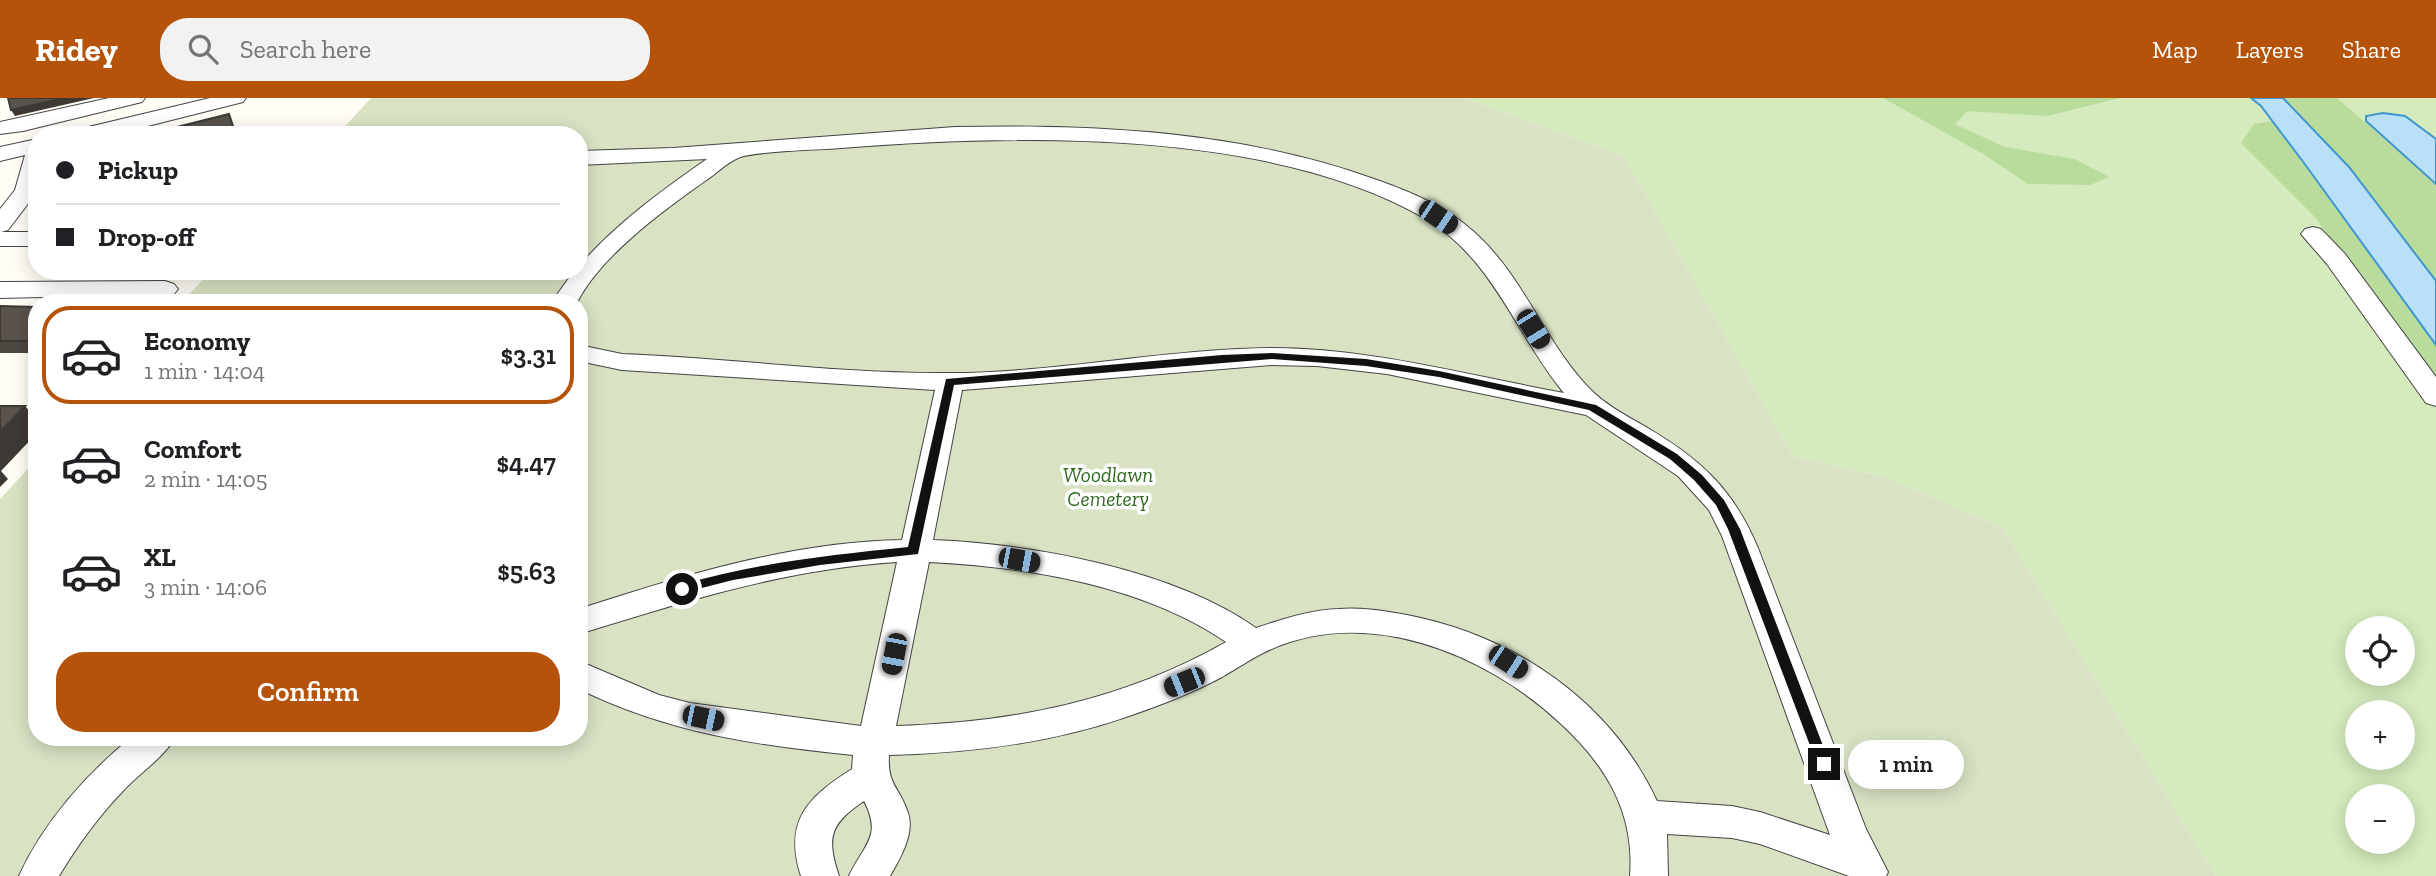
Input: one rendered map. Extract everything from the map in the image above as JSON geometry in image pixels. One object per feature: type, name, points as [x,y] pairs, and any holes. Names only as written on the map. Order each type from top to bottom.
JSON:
[{"type":"street","points":[[0,128],[135,98]]},
{"type":"street","points":[[121,126],[236,98]]},
{"type":"street","points":[[588,159],[734,151],[956,134],[1070,134],[1190,144],[1258,154],[1323,169],[1411,203],[1461,233],[1495,267],[1546,349],[1592,407]]},
{"type":"street","points":[[0,154],[28,148]]},
{"type":"street","points":[[588,274],[617,238],[648,211],[734,151]]},
{"type":"street","points":[[0,225],[26,191],[28,184]]},
{"type":"street","points":[[2313,233],[2336,259],[2436,397]]},
{"type":"street","points":[[0,239],[28,239]]},
{"type":"street","points":[[571,294],[583,280]]},
{"type":"street","points":[[0,290],[165,289]]},
{"type":"street","points":[[588,357],[950,382],[1222,358],[1318,358],[1439,374],[1592,407],[1674,457],[1698,477],[1720,503],[1734,529],[1797,690],[1850,837],[1867,869]]},
{"type":"street","points":[[867,876],[878,862],[891,833],[891,815],[872,760],[950,382]]},
{"type":"street","points":[[588,619],[657,596],[733,576],[820,560],[914,551],[1019,560],[1095,575],[1202,611],[1233,628],[1252,643]]},
{"type":"street","points":[[588,678],[660,709],[746,727],[872,760],[947,739],[1077,720],[1137,702],[1184,682],[1252,643],[1293,628],[1330,621],[1364,621],[1415,629],[1473,646],[1508,662],[1540,683],[1580,718],[1619,763],[1637,794],[1646,817],[1649,876]]},
{"type":"street","points":[[38,876],[68,827],[98,790],[147,746]]},
{"type":"street","points":[[820,876],[813,860],[811,838],[818,817],[872,760]]},
{"type":"street","points":[[1646,817],[1732,822],[1760,828],[1867,869]]},
{"type":"green space","name":"Woodlawn Cemetery","points":[[371,98],[1465,98],[1624,156],[1793,456],[1886,477],[2003,528],[2216,876],[0,876],[0,499],[28,469],[28,746],[588,746],[588,294],[189,294],[203,280],[588,280],[588,126],[345,126]]},
{"type":"green space","points":[[1465,98],[2436,98],[2436,876],[2216,876],[2003,528],[1886,477],[1793,456],[1624,156]]},
{"type":"green space","points":[[1883,98],[2120,98],[2047,116],[1967,111],[1955,124],[2005,147],[2075,159],[2109,177],[2090,185],[2028,184],[1985,155]]},
{"type":"green space","points":[[2283,98],[2337,98],[2436,184],[2436,281],[2349,167]]},
{"type":"green space","points":[[2272,121],[2436,345],[2436,388],[2316,218],[2241,143],[2254,124]]},
{"type":"water","points":[[2251,98],[2283,98],[2349,167],[2436,281],[2436,345],[2304,163],[2261,106]]},
{"type":"water","points":[[2383,113],[2405,116],[2436,139],[2436,184],[2366,121],[2366,116]]},
{"type":"building","points":[[8,98],[65,98],[11,110]]},
{"type":"building","points":[[229,114],[233,126],[181,126]]},
{"type":"building","points":[[0,306],[28,307],[28,341],[0,341]]},
{"type":"building","points":[[0,406],[25,406],[0,432]]},
{"type":"route","points":[[682,589],[733,576],[820,560],[914,551],[950,382],[1222,358],[1272,356],[1366,362],[1439,374],[1592,407],[1674,457],[1698,477],[1720,503],[1734,529],[1824,764]]}]
